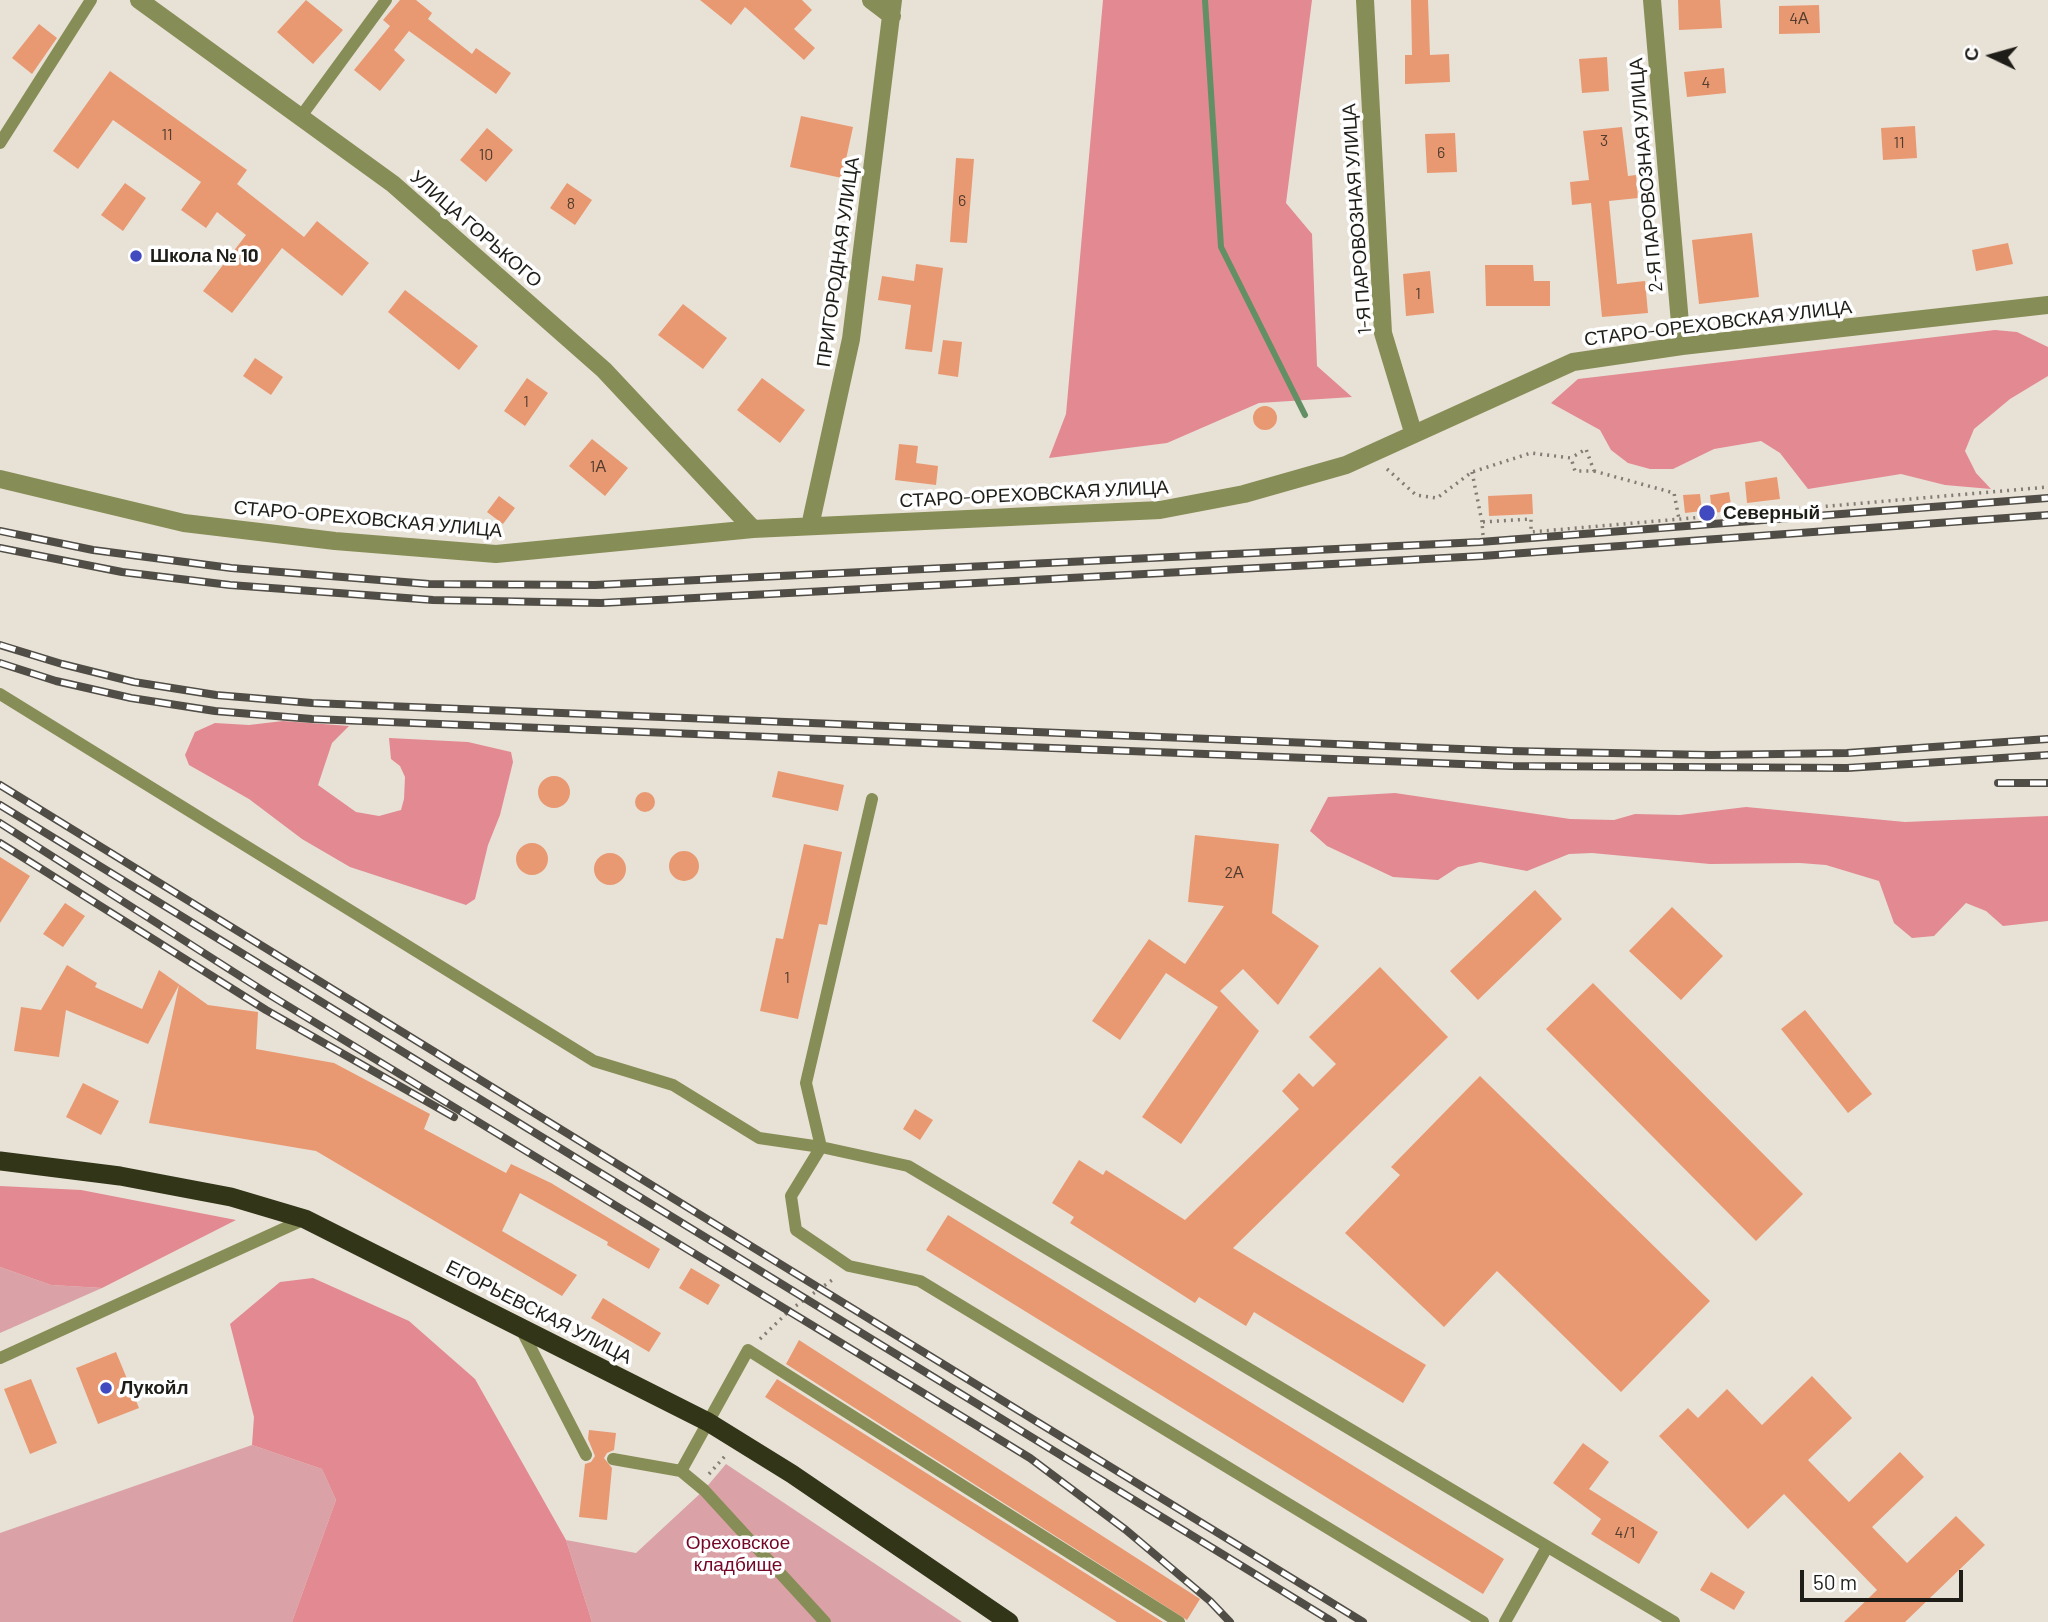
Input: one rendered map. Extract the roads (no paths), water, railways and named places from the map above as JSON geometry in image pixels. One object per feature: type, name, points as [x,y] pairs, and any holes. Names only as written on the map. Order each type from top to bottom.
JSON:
[{"type":"highway","name":"ЕГОРЬЕВСКАЯ УЛИЦА","points":[[0,1161],[120,1176],[230,1197],[305,1219],[708,1422],[792,1474],[1009,1622]]},
{"type":"street","name":"УЛИЦА ГОРЬКОГО","points":[[139,0],[299,119],[393,184],[604,370],[753,529]]},
{"type":"street","points":[[870,0],[892,8]]},
{"type":"street","name":"1-Я ПАРОВОЗНАЯ УЛИЦА","points":[[1365,0],[1383,333],[1413,432]]},
{"type":"street","name":"2-Я ПАРОВОЗНАЯ УЛИЦА","points":[[1653,0],[1682,346]]},
{"type":"street","name":"ПРИГОРОДНАЯ УЛИЦА","points":[[810,526],[851,339],[892,8]]},
{"type":"street","name":"СТАРО-ОРЕХОВСКАЯ УЛИЦА","points":[[0,479],[184,523],[335,541],[496,554],[753,529],[1160,510],[1244,494],[1346,465],[1413,432],[1573,362],[1682,346],[2048,305]]},
{"type":"lane","points":[[0,143],[91,0]]},
{"type":"lane","points":[[299,119],[386,0]]},
{"type":"lane","points":[[0,694],[594,1061],[673,1085],[759,1138],[821,1147],[908,1166],[1674,1622]]},
{"type":"lane","points":[[872,799],[806,1083],[821,1147],[791,1196],[796,1230],[849,1266],[920,1281],[1483,1622]]},
{"type":"lane","points":[[0,1358],[305,1219]]},
{"type":"lane","points":[[521,1328],[586,1455]]},
{"type":"lane","points":[[681,1471],[748,1350],[1179,1622]]},
{"type":"lane","points":[[613,1459],[681,1471],[704,1490],[825,1622]]},
{"type":"lane","points":[[1505,1622],[1548,1547]]},
{"type":"waterway","points":[[1205,0],[1221,247],[1305,415]]},
{"type":"railway","points":[[0,531],[93,550],[231,568],[429,584],[595,585],[1480,542],[2048,498]]},
{"type":"railway","points":[[0,548],[122,572],[230,585],[433,600],[601,603],[1482,556],[2048,515]]},
{"type":"railway","points":[[0,645],[134,682],[216,695],[312,703],[1510,751],[1711,755],[1847,753],[2048,739]]},
{"type":"railway","points":[[0,663],[56,681],[131,698],[215,711],[312,719],[1512,766],[1847,768],[2048,755]]},
{"type":"railway","points":[[1998,783],[2048,783]]},
{"type":"railway","points":[[0,785],[1363,1622]]},
{"type":"railway","points":[[0,805],[1333,1622]]},
{"type":"railway","points":[[0,823],[265,992],[1030,1458],[1126,1530],[1210,1601],[1230,1622]]},
{"type":"railway","points":[[0,843],[266,1010],[454,1117]]},
{"type":"place","name":"Школа № 10","points":[[136,256]]},
{"type":"place","name":"Северный","points":[[1707,513]]},
{"type":"place","name":"Лукойл","points":[[106,1388]]},
{"type":"park label","name":"Ореховское кладбище","points":[[738,1554]]}]
